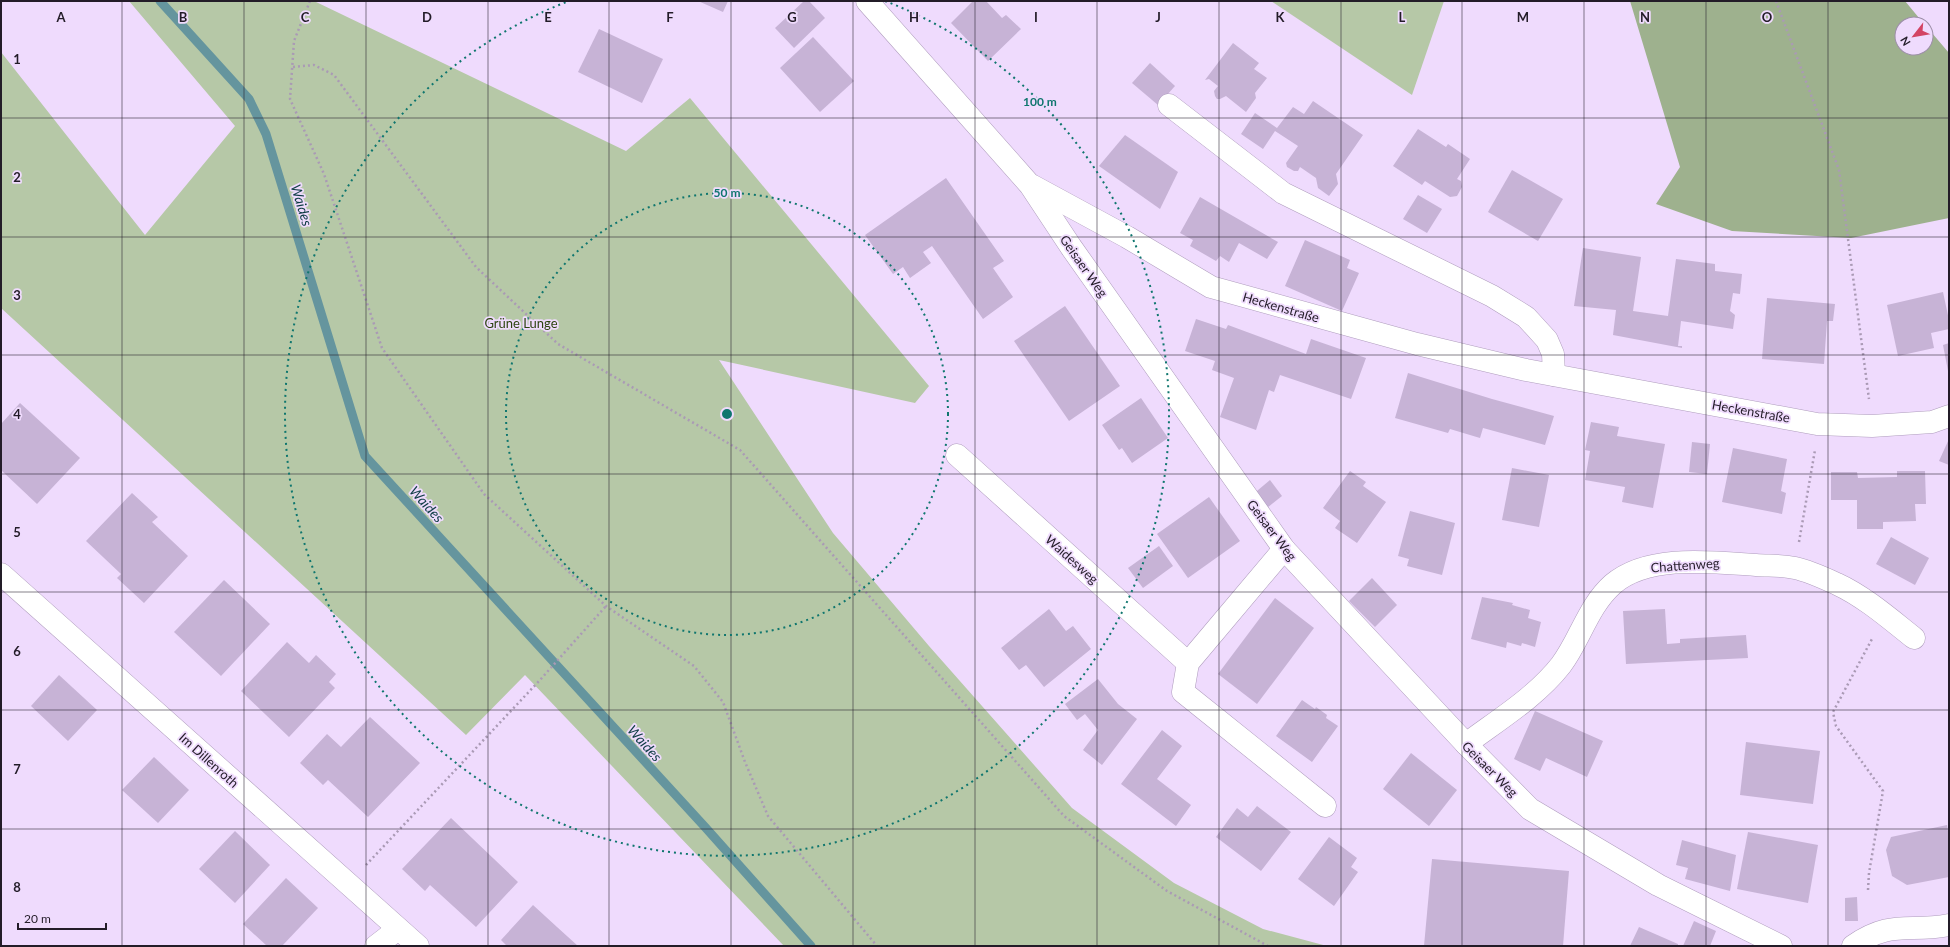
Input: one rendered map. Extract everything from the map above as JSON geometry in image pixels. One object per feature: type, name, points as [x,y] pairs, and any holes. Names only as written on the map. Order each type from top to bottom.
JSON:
[{"type":"street","name":"Geisaer Weg","points":[[867,1],[1030,185],[1071,247],[1284,549],[1466,744],[1530,809],[1658,885],[1781,946]]},
{"type":"street","points":[[1169,105],[1284,193],[1492,296],[1526,317],[1546,340],[1553,354],[1554,375]]},
{"type":"street","name":"Heckenstraße","points":[[1030,185],[1127,237],[1211,287],[1417,344],[1526,370],[1817,424],[1880,425],[1932,422],[1949,416]]},
{"type":"street","name":"Waidesweg","points":[[957,455],[1188,663]]},
{"type":"street","points":[[1284,549],[1188,663],[1182,692],[1325,806]]},
{"type":"street","name":"Chattenweg","points":[[1466,744],[1542,686],[1570,653],[1592,610],[1602,595],[1613,584],[1634,570],[1659,565],[1710,562],[1794,568],[1839,584],[1861,597],[1914,638]]},
{"type":"street","name":"Im Dillenroth","points":[[1,574],[418,946]]},
{"type":"street","points":[[1853,946],[1866,936],[1882,930],[1897,927],[1929,928],[1949,926]]},
{"type":"street","points":[[376,946],[398,928]]},
{"type":"path","points":[[310,1],[294,41],[290,99],[324,174],[382,348],[484,494],[606,606],[694,666],[723,702],[745,762],[768,816],[877,946]]},
{"type":"path","points":[[1776,1],[1839,170],[1870,402]]},
{"type":"path","points":[[293,67],[314,65],[334,75],[476,267],[558,344],[740,450],[1064,816],[1167,891],[1268,946]]},
{"type":"path","points":[[1794,568],[1814,452]]},
{"type":"path","points":[[348,884],[540,680],[606,606]]},
{"type":"path","points":[[1868,890],[1869,873],[1883,791],[1836,726],[1833,712],[1870,642]]},
{"type":"green space","name":"Grüne Lunge","points":[[129,1],[314,1],[626,151],[690,98],[929,386],[915,403],[719,360],[833,533],[929,646],[1072,808],[1174,883],[1263,929],[1327,946],[784,946],[525,675],[466,735],[1,308],[1,52],[145,235],[235,126]]},
{"type":"green space","points":[[1271,1],[1444,1],[1412,95]]},
{"type":"green space","points":[[1630,1],[1905,1],[1917,16],[1894,16],[1894,56],[1934,56],[1934,35],[1949,53],[1949,218],[1851,238],[1732,231],[1656,204],[1680,167]]},
{"type":"building","points":[[698,1],[728,1],[723,12]]},
{"type":"building","points":[[804,1],[809,1],[825,18],[794,48],[775,28]]},
{"type":"building","points":[[973,1],[986,1],[1002,18],[1006,15],[1021,29],[988,61],[951,23]]},
{"type":"building","points":[[599,29],[663,59],[642,103],[578,72]]},
{"type":"building","points":[[813,37],[854,81],[820,112],[780,68]]},
{"type":"building","points":[[1233,43],[1259,63],[1254,69],[1267,78],[1255,93],[1256,98],[1246,112],[1226,96],[1217,99],[1214,91],[1218,86],[1209,79],[1205,80]]},
{"type":"building","points":[[1150,63],[1175,86],[1158,105],[1132,83]]},
{"type":"building","points":[[1313,101],[1363,135],[1336,174],[1338,184],[1329,196],[1318,188],[1316,178],[1300,167],[1298,171],[1294,171],[1287,167],[1286,163],[1298,146],[1275,131],[1263,149],[1241,134],[1255,113],[1277,128],[1293,107],[1304,114]]},
{"type":"building","points":[[1418,129],[1446,147],[1448,144],[1470,159],[1457,179],[1461,181],[1462,187],[1457,196],[1450,197],[1425,181],[1422,185],[1393,166]]},
{"type":"building","points":[[1125,135],[1178,172],[1160,209],[1099,166]]},
{"type":"building","points":[[1512,170],[1563,199],[1538,241],[1488,212]]},
{"type":"building","points":[[946,178],[1004,261],[993,268],[1013,297],[983,319],[932,246],[923,252],[931,263],[910,278],[903,267],[893,274],[865,235]]},
{"type":"building","points":[[1418,195],[1442,209],[1427,233],[1403,219]]},
{"type":"building","points":[[1200,197],[1278,242],[1267,259],[1239,243],[1229,262],[1220,256],[1216,261],[1190,246],[1193,240],[1180,233]]},
{"type":"building","points":[[1305,240],[1350,260],[1347,268],[1359,273],[1342,311],[1285,286]]},
{"type":"building","points":[[1583,248],[1641,257],[1633,311],[1668,316],[1676,259],[1715,264],[1715,271],[1742,274],[1740,294],[1733,293],[1730,311],[1735,315],[1733,329],[1681,321],[1678,346],[1682,346],[1682,348],[1613,335],[1616,310],[1574,306]]},
{"type":"building","points":[[1943,292],[1949,320],[1949,329],[1931,333],[1934,348],[1898,356],[1887,305]]},
{"type":"building","points":[[1767,298],[1835,304],[1833,321],[1827,321],[1824,364],[1762,359]]},
{"type":"building","points":[[1065,306],[1120,386],[1069,421],[1014,341]]},
{"type":"building","points":[[1196,319],[1226,329],[1228,325],[1306,354],[1311,339],[1366,358],[1351,399],[1280,375],[1274,392],[1269,390],[1256,430],[1220,417],[1234,378],[1212,370],[1215,361],[1185,351]]},
{"type":"building","points":[[1949,343],[1949,371],[1948,371],[1943,345]]},
{"type":"building","points":[[1408,373],[1492,399],[1554,416],[1545,445],[1483,428],[1480,438],[1450,429],[1448,433],[1395,418]]},
{"type":"building","points":[[1141,398],[1168,438],[1132,463],[1122,448],[1119,450],[1102,425]]},
{"type":"building","points":[[20,403],[80,458],[37,504],[1,470],[1,424]]},
{"type":"building","points":[[1591,422],[1619,427],[1617,436],[1665,444],[1653,508],[1622,502],[1625,487],[1585,480],[1590,451],[1585,450]]},
{"type":"building","points":[[1949,439],[1949,465],[1939,461]]},
{"type":"building","points":[[1692,442],[1710,444],[1707,474],[1689,472]]},
{"type":"building","points":[[1733,448],[1787,459],[1781,491],[1786,493],[1782,514],[1722,502]]},
{"type":"building","points":[[1512,468],[1549,475],[1539,527],[1502,520]]},
{"type":"building","points":[[1350,471],[1366,482],[1363,486],[1386,502],[1357,543],[1335,528],[1340,521],[1323,508]]},
{"type":"building","points":[[1897,471],[1925,471],[1926,504],[1915,504],[1916,521],[1883,522],[1883,529],[1857,529],[1857,500],[1831,500],[1831,472],[1857,472],[1858,478],[1897,477]]},
{"type":"building","points":[[1270,480],[1282,496],[1263,511],[1251,496]]},
{"type":"building","points":[[132,493],[158,517],[152,522],[188,556],[144,603],[117,578],[121,574],[86,541]]},
{"type":"building","points":[[1209,497],[1240,541],[1188,578],[1157,534]]},
{"type":"building","points":[[1410,511],[1455,523],[1442,575],[1407,566],[1409,559],[1398,556]]},
{"type":"building","points":[[1891,537],[1929,558],[1915,585],[1876,564]]},
{"type":"building","points":[[1159,546],[1173,566],[1143,588],[1128,568]]},
{"type":"building","points":[[1372,578],[1397,605],[1375,627],[1349,601]]},
{"type":"building","points":[[224,580],[270,624],[221,676],[174,632]]},
{"type":"building","points":[[1482,597],[1513,603],[1512,605],[1530,610],[1528,618],[1541,622],[1535,647],[1522,643],[1521,646],[1507,642],[1506,648],[1471,639]]},
{"type":"building","points":[[1275,598],[1314,628],[1257,704],[1218,674]]},
{"type":"building","points":[[1049,609],[1066,631],[1073,626],[1091,649],[1044,687],[1026,665],[1019,670],[1001,648]]},
{"type":"building","points":[[1665,609],[1667,644],[1680,643],[1680,639],[1746,635],[1748,658],[1626,664],[1623,611]]},
{"type":"building","points":[[287,642],[309,663],[316,655],[336,674],[329,682],[335,688],[289,737],[241,691]]},
{"type":"building","points":[[59,675],[97,710],[68,741],[31,706]]},
{"type":"building","points":[[1098,679],[1118,704],[1137,719],[1102,765],[1083,750],[1098,730],[1085,714],[1077,720],[1065,704]]},
{"type":"building","points":[[1302,700],[1315,709],[1316,707],[1327,715],[1326,718],[1338,726],[1312,762],[1276,736]]},
{"type":"building","points":[[1535,711],[1603,741],[1587,777],[1546,758],[1540,771],[1514,759]]},
{"type":"building","points":[[370,717],[420,763],[368,817],[328,780],[323,785],[300,763],[327,734],[341,747]]},
{"type":"building","points":[[1162,730],[1182,746],[1157,779],[1191,805],[1176,826],[1121,784]]},
{"type":"building","points":[[1746,742],[1820,751],[1813,804],[1740,795]]},
{"type":"building","points":[[1411,753],[1457,790],[1429,826],[1383,789]]},
{"type":"building","points":[[154,757],[189,790],[158,823],[122,790]]},
{"type":"building","points":[[1257,806],[1291,832],[1261,871],[1216,837],[1237,808],[1248,817]]},
{"type":"building","points":[[451,818],[518,882],[476,927],[430,885],[425,891],[402,869]]},
{"type":"building","points":[[1947,825],[1949,837],[1949,877],[1907,885],[1892,876],[1886,850],[1891,837]]},
{"type":"building","points":[[235,831],[270,865],[235,903],[199,869]]},
{"type":"building","points":[[1748,832],[1818,845],[1808,903],[1737,889]]},
{"type":"building","points":[[1329,837],[1357,858],[1351,867],[1358,872],[1334,906],[1298,879]]},
{"type":"building","points":[[1682,840],[1736,855],[1730,891],[1685,879],[1688,868],[1676,865]]},
{"type":"building","points":[[1432,859],[1569,871],[1563,946],[1424,946]]},
{"type":"building","points":[[286,878],[318,908],[282,946],[267,946],[243,924]]},
{"type":"building","points":[[1857,897],[1858,921],[1845,921],[1845,898]]},
{"type":"building","points":[[533,905],[578,946],[507,946],[501,940]]},
{"type":"building","points":[[1694,921],[1716,931],[1710,946],[1683,946]]},
{"type":"building","points":[[1639,927],[1678,944],[1678,946],[1630,946]]},
{"type":"waterway","name":"Waides","points":[[160,1],[249,99],[266,134],[365,456],[705,827],[811,946]]}]
